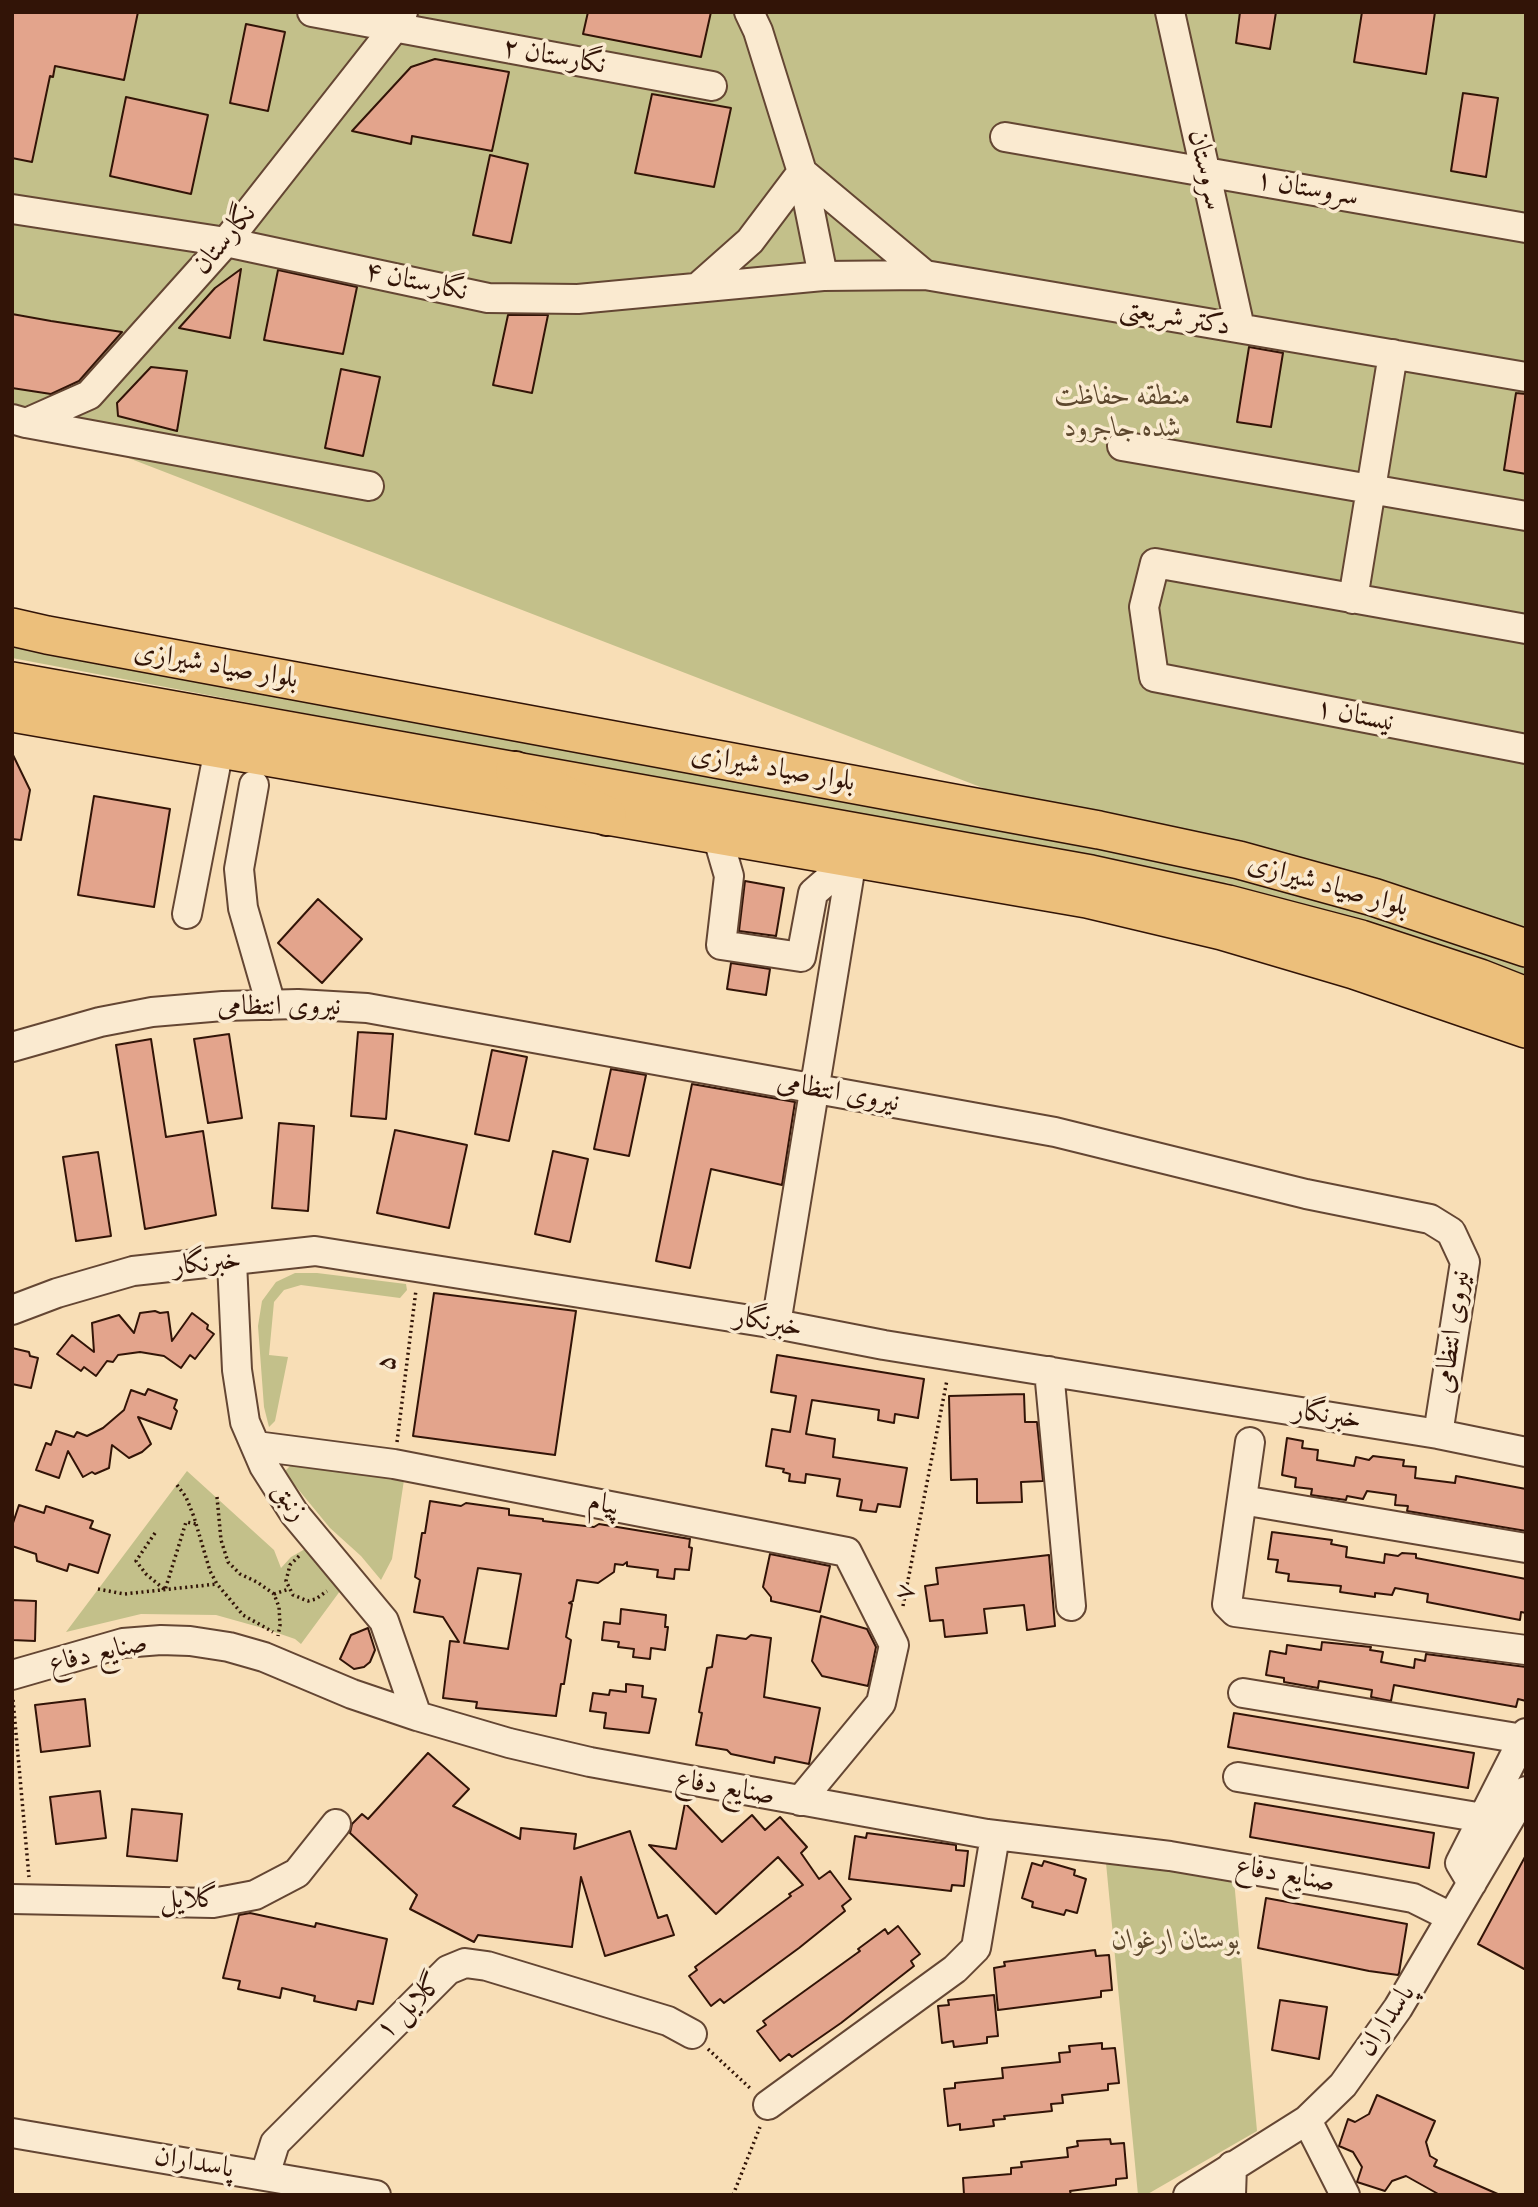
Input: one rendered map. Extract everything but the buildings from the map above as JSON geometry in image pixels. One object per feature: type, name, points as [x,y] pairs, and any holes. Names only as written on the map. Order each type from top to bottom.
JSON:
[{"type":"highway","points":[[515,771],[607,816]]},
{"type":"main road","name":"بلوار صیاد شیرازی","points":[[12,627],[1099,830],[1239,860],[1373,897],[1526,948]]},
{"type":"main road","name":"بلوار صیاد شیرازی","points":[[12,681],[1091,874],[1216,901],[1361,940],[1480,978],[1526,996]]},
{"type":"main road","points":[[12,713],[1087,899],[1222,931],[1354,970],[1526,1029]]},
{"type":"street","name":"نگارستان ۲","points":[[312,12],[399,20],[712,86]]},
{"type":"street","points":[[749,12],[758,31],[802,172],[823,276]]},
{"type":"street","name":"سروستان","points":[[1170,12],[1240,328]]},
{"type":"street","name":"نگارستان","points":[[19,421],[89,395],[226,242],[399,20]]},
{"type":"street","name":"سروستان ۱","points":[[1005,137],[1526,228]]},
{"type":"street","points":[[802,172],[925,275]]},
{"type":"street","points":[[697,288],[750,241],[802,172]]},
{"type":"street","name":"نگارستان ۴","points":[[12,209],[226,242],[488,298],[578,299],[823,276]]},
{"type":"street","name":"دکتر شریعتی","points":[[823,276],[925,275],[1526,377]]},
{"type":"street","points":[[1393,354],[1353,599],[1526,629]]},
{"type":"street","points":[[19,421],[369,486]]},
{"type":"street","points":[[1122,446],[1526,516]]},
{"type":"street","name":"نیستان ۱","points":[[1353,599],[1155,563],[1144,607],[1154,677],[1526,749]]},
{"type":"street","points":[[187,914],[219,749]]},
{"type":"street","points":[[254,785],[239,869],[243,908],[271,1005]]},
{"type":"street","points":[[718,835],[729,876],[721,945],[801,957],[813,893],[852,859]]},
{"type":"street","points":[[776,1324],[852,859]]},
{"type":"street","name":"نیروی انتظامی","points":[[12,1047],[100,1022],[152,1012],[271,1005],[367,1008],[1055,1132],[1306,1194],[1430,1219],[1451,1232],[1465,1262],[1438,1434]]},
{"type":"street","name":"خبرنگار","points":[[12,1310],[57,1293],[133,1271],[315,1251],[776,1324],[951,1356],[1438,1434],[1526,1452]]},
{"type":"street","name":"زنبق","points":[[232,1262],[237,1370],[245,1422],[264,1466],[294,1513],[384,1621],[417,1716]]},
{"type":"street","points":[[1049,1371],[1071,1606]]},
{"type":"street","points":[[1250,1442],[1227,1604],[1234,1612],[1526,1650]]},
{"type":"street","name":"پیام","points":[[256,1446],[394,1464],[847,1552],[894,1645]]},
{"type":"street","points":[[1242,1500],[1526,1548]]},
{"type":"street","name":"صنایع دفاع","points":[[12,1675],[123,1643],[161,1640],[229,1647],[274,1646],[352,1693],[417,1716],[509,1743],[590,1762],[995,1836],[1170,1856],[1358,1888],[1413,1898],[1451,1917]]},
{"type":"street","points":[[800,1801],[881,1703],[894,1645]]},
{"type":"street","points":[[1238,1777],[1505,1827],[1524,1736],[1243,1693]]},
{"type":"street","name":"پاسداران","points":[[1188,2195],[1307,2120],[1343,2085],[1398,2008],[1526,1791]]},
{"type":"street","name":"گلایل","points":[[21,1899],[213,1903],[255,1895],[298,1873],[336,1824]]},
{"type":"street","points":[[768,2105],[955,1969],[976,1948],[995,1836]]},
{"type":"street","name":"گلایل ۱","points":[[265,2175],[275,2143],[448,1970],[465,1963],[487,1966],[655,2017],[692,2034]]},
{"type":"street","points":[[1307,2120],[1345,2195]]},
{"type":"street","name":"پاسداران","points":[[12,2133],[376,2195]]},
{"type":"street","points":[[1231,2195],[1232,2166]]},
{"type":"path","name":"۵","points":[[394,1464],[419,1267]]},
{"type":"path","name":"۷","points":[[894,1645],[951,1356]]},
{"type":"path","points":[[177,1485],[186,1497],[197,1524],[210,1571],[217,1584],[243,1615],[267,1629],[274,1646]]},
{"type":"path","points":[[217,1497],[221,1540],[228,1562],[240,1574],[274,1594],[279,1607],[274,1646]]},
{"type":"path","points":[[166,1590],[186,1522],[197,1524]]},
{"type":"path","points":[[155,1533],[136,1561],[146,1574],[166,1590]]},
{"type":"path","points":[[286,1581],[289,1589],[300,1599],[316,1599],[328,1589],[332,1574],[339,1564]]},
{"type":"path","points":[[99,1589],[124,1594],[217,1584]]},
{"type":"path","points":[[274,1594],[289,1589]]},
{"type":"path","points":[[12,1691],[21,1899]]},
{"type":"path","points":[[692,2034],[768,2105],[733,2195]]},
{"type":"green space","name":"منطقه حفاظت شده جاجرود","points":[[12,12],[1526,12],[1526,998],[1225,882],[1234,889],[12,658],[12,639],[1159,856],[12,413]]},
{"type":"green space","points":[[295,1273],[317,1273],[406,1284],[407,1290],[400,1298],[301,1285],[284,1290],[274,1302],[269,1355],[288,1357],[275,1421],[269,1427],[264,1407],[258,1326],[262,1301],[276,1282]]},
{"type":"green space","points":[[291,1465],[404,1480],[392,1559],[381,1580],[361,1556],[330,1528],[284,1472]]},
{"type":"green space","points":[[187,1471],[274,1550],[281,1568],[291,1557],[305,1549],[343,1587],[301,1644],[295,1639],[266,1629],[216,1615],[141,1614],[66,1632]]},
{"type":"green space","name":"بوستان ارغوان","points":[[1106,1863],[1234,1880],[1257,2131],[1146,2195],[1138,2195]]}]
